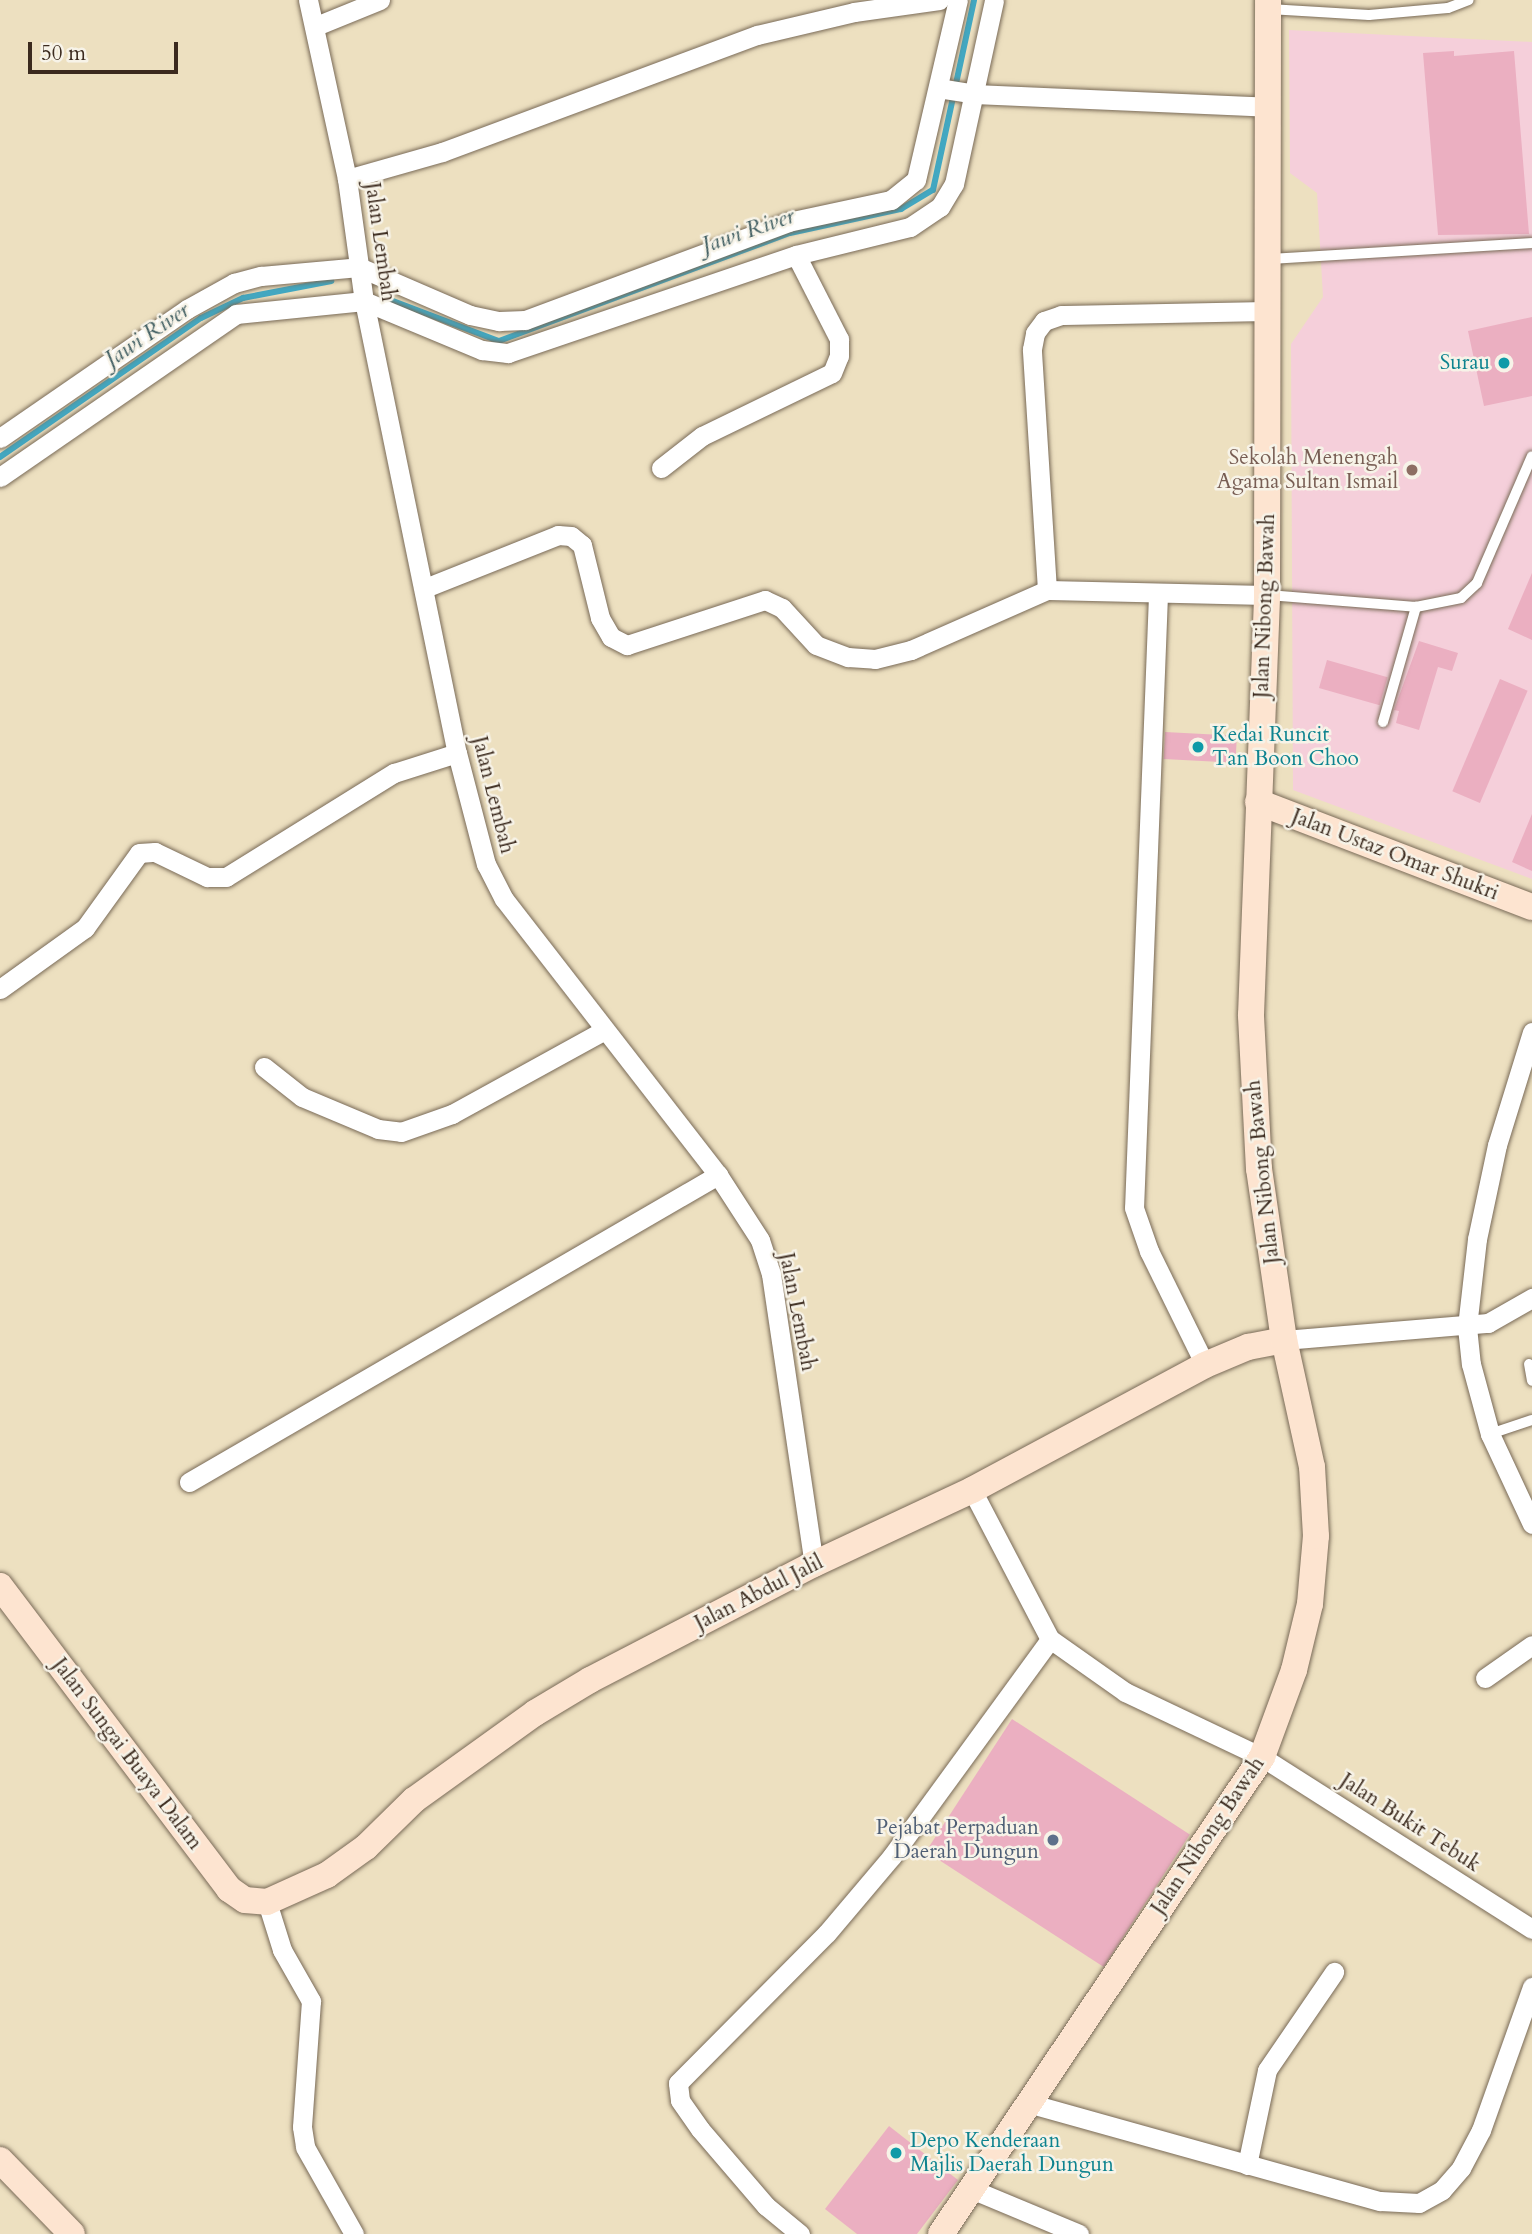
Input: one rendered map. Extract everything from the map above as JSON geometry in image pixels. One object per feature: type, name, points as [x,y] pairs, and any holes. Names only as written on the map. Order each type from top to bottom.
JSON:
[{"type":"main road","name":"Jalan Nibong Bawah","points":[[941,2234],[1262,1757],[1294,1670],[1310,1604],[1316,1536],[1312,1467],[1284,1340],[1259,1169],[1251,1014],[1267,595],[1268,4]]},
{"type":"main road","name":"Jalan Ustaz Omar Shukri","points":[[1258,802],[1532,907]]},
{"type":"main road","name":"Jalan Abdul Jalil","points":[[267,1902],[327,1875],[366,1847],[414,1800],[535,1713],[814,1564],[972,1490],[1205,1365],[1248,1347],[1284,1340]]},
{"type":"main road","name":"Jalan Sungai Buaya Dalam","points":[[0,1586],[229,1889],[245,1900],[267,1902]]},
{"type":"main road","points":[[0,2160],[72,2234]]},
{"type":"street","name":"Jalan Lembah","points":[[308,0],[316,26],[347,179],[364,301],[457,753],[486,864],[504,899],[603,1031],[718,1175],[760,1240],[771,1274],[814,1564]]},
{"type":"street","points":[[316,26],[380,0]]},
{"type":"street","points":[[347,179],[442,152],[757,36],[854,12],[939,0]]},
{"type":"street","points":[[0,477],[236,314],[364,301],[482,349],[508,353],[796,255],[910,227],[940,207],[954,184],[958,0]]},
{"type":"street","points":[[0,438],[217,291],[261,275],[359,267],[470,315],[499,321],[525,320],[788,222],[891,200],[916,180],[994,0]]},
{"type":"street","points":[[955,90],[1268,107]]},
{"type":"street","points":[[661,468],[702,436],[832,373],[839,356],[839,339],[796,255]]},
{"type":"street","points":[[1047,590],[1032,349],[1035,333],[1044,321],[1061,315],[1269,311]]},
{"type":"street","points":[[425,588],[558,536],[570,536],[582,545],[600,618],[611,637],[627,645],[765,600],[782,608],[816,645],[848,657],[876,659],[912,650],[1047,590],[1158,595],[1267,595]]},
{"type":"street","points":[[1158,595],[1134,1208],[1149,1251],[1205,1365]]},
{"type":"street","points":[[0,989],[85,928],[139,853],[155,852],[207,877],[226,877],[382,779],[457,753]]},
{"type":"street","points":[[264,1068],[302,1097],[378,1129],[401,1132],[452,1114],[603,1031]]},
{"type":"street","points":[[1532,1032],[1497,1144],[1477,1239],[1467,1326],[1471,1364],[1490,1434],[1532,1524]]},
{"type":"street","points":[[189,1482],[718,1175]]},
{"type":"street","points":[[1284,1340],[1488,1323],[1532,1298]]},
{"type":"street","points":[[800,2234],[766,2206],[700,2129],[680,2100],[678,2082],[827,1933],[892,1856],[1050,1639],[972,1490]]},
{"type":"street","name":"Jalan Bukit Tebuk","points":[[1050,1639],[1125,1692],[1262,1757],[1532,1929]]},
{"type":"street","points":[[1485,1678],[1532,1645]]},
{"type":"street","points":[[267,1902],[282,1950],[311,2001],[302,2127],[306,2147],[354,2234]]},
{"type":"street","points":[[1247,2165],[1267,2070],[1334,1972]]},
{"type":"street","points":[[1028,2104],[1380,2201],[1419,2203],[1442,2190],[1461,2168],[1480,2130],[1532,1987]]},
{"type":"street","points":[[971,2189],[1079,2234]]},
{"type":"lane","points":[[1268,4],[1369,15],[1448,8],[1469,0]]},
{"type":"lane","points":[[1268,259],[1532,243]]},
{"type":"lane","points":[[1267,595],[1416,607],[1461,598],[1476,583],[1532,456]]},
{"type":"lane","points":[[1384,722],[1416,607]]},
{"type":"lane","points":[[1529,1364],[1532,1381]]},
{"type":"lane","points":[[1490,1434],[1532,1420]]},
{"type":"shaded area","name":"Sekolah Menengah Agama Sultan Ismail","points":[[1289,30],[1532,42],[1532,879],[1293,790],[1291,344],[1323,297],[1317,193],[1290,173]]},
{"type":"building","points":[[1454,51],[1454,56],[1514,51],[1529,234],[1438,235],[1423,53]]},
{"type":"building","name":"Surau","points":[[1532,317],[1532,396],[1484,406],[1468,331]]},
{"type":"building","points":[[1532,573],[1532,640],[1508,629]]},
{"type":"building","points":[[1419,641],[1458,653],[1452,671],[1438,667],[1419,730],[1396,723],[1399,711],[1394,710]]},
{"type":"building","points":[[1327,660],[1388,677],[1380,705],[1319,688]]},
{"type":"building","points":[[1500,679],[1528,691],[1480,803],[1452,791]]},
{"type":"building","name":"Kedai Runcit Tan Boon Choo","points":[[1165,732],[1237,736],[1235,763],[1164,759]]},
{"type":"building","points":[[1532,814],[1532,871],[1512,862]]},
{"type":"building","name":"Pejabat Perpaduan Daerah Dungun","points":[[1012,1719],[1190,1834],[1104,1967],[926,1852]]},
{"type":"building","name":"Depo Kenderaan Majlis Daerah Dungun","points":[[889,2126],[958,2180],[917,2234],[857,2234],[825,2209]]},
{"type":"waterway","name":"Jawi River","points":[[393,301],[499,341],[790,233],[901,209],[933,190],[974,0]]},
{"type":"waterway","name":"Jawi River","points":[[0,457],[201,318],[243,298],[331,281]]},
{"type":"place","name":"Surau","points":[[1504,363]]},
{"type":"place","name":"Sekolah Menengah Agama Sultan Ismail","points":[[1412,470]]},
{"type":"place","name":"Kedai Runcit Tan Boon Choo","points":[[1198,747]]},
{"type":"place","name":"Pejabat Perpaduan Daerah Dungun","points":[[1053,1840]]},
{"type":"place","name":"Depo Kenderaan Majlis Daerah Dungun","points":[[896,2153]]}]
